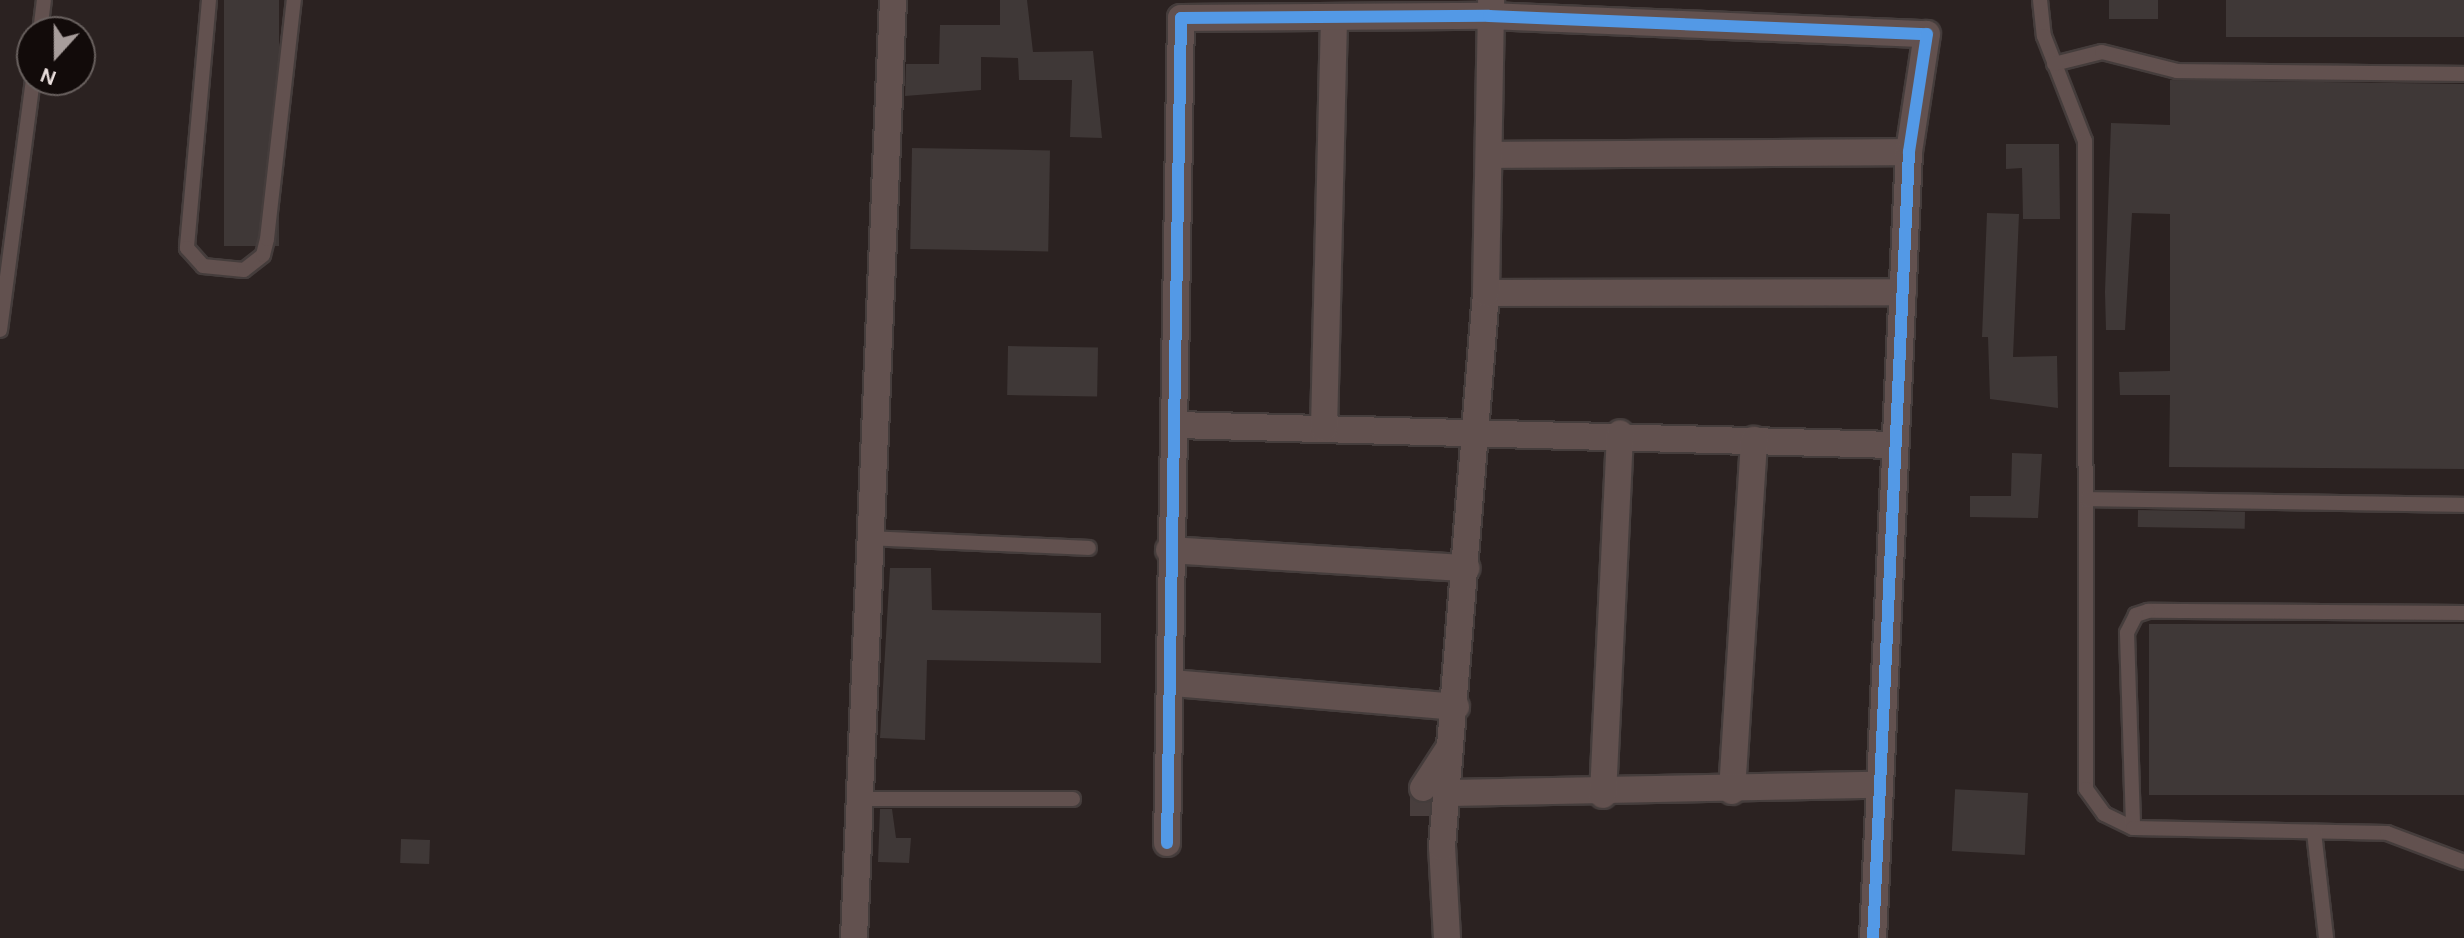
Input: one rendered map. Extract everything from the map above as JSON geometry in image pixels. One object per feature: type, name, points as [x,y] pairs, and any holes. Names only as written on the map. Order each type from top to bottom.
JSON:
[{"type":"street","points":[[854,938],[868,538],[893,0]]},
{"type":"street","points":[[1447,938],[1442,847],[1450,793],[1449,748],[1456,707],[1486,293],[1490,8]]},
{"type":"street","points":[[1167,843],[1172,683],[1169,550],[1177,425],[1181,18],[1334,18],[1490,8],[1927,34],[1909,152],[1875,785],[1873,938]]},
{"type":"street","points":[[1324,428],[1334,18]]},
{"type":"street","points":[[1490,155],[1909,152]]},
{"type":"street","points":[[1486,293],[1903,292]]},
{"type":"street","points":[[1177,425],[1478,428],[1895,445]]},
{"type":"street","points":[[1603,795],[1620,433]]},
{"type":"street","points":[[1732,791],[1754,440]]},
{"type":"street","points":[[1169,550],[1466,568]]},
{"type":"street","points":[[1172,683],[1456,707]]},
{"type":"street","points":[[1423,788],[1449,748]]},
{"type":"street","points":[[1450,793],[1603,795],[1875,785]]},
{"type":"street","points":[[1423,816],[1442,847]]},
{"type":"lane","points":[[209,0],[187,248],[203,266],[244,270],[263,255],[267,239],[294,0]]},
{"type":"lane","points":[[2040,0],[2054,64],[2082,117],[2085,141],[2086,789],[2104,814],[2133,828],[2387,833],[2464,862]]},
{"type":"lane","points":[[2054,64],[2102,52],[2177,71],[2464,74]]},
{"type":"lane","points":[[0,330],[31,96]]},
{"type":"lane","points":[[2087,499],[2464,505]]},
{"type":"lane","points":[[868,538],[1089,548]]},
{"type":"lane","points":[[2133,828],[2127,633],[2136,615],[2464,613]]},
{"type":"lane","points":[[858,799],[1073,799]]},
{"type":"lane","points":[[2314,832],[2326,938]]},
{"type":"building","points":[[224,0],[279,0],[279,246],[224,246]]},
{"type":"building","points":[[1000,0],[1027,0],[1033,52],[1093,51],[1102,138],[1070,137],[1072,80],[1019,80],[1018,58],[981,57],[981,90],[905,96],[906,64],[939,64],[940,25],[1000,25]]},
{"type":"building","points":[[2109,0],[2158,0],[2158,19],[2109,19]]},
{"type":"building","points":[[2226,0],[2464,0],[2464,37],[2226,37]]},
{"type":"building","points":[[2170,80],[2464,84],[2464,469],[2169,467],[2170,395],[2120,395],[2119,372],[2170,371],[2170,214],[2132,213],[2125,330],[2106,330],[2105,292],[2111,123],[2170,125]]},
{"type":"building","points":[[2006,144],[2059,144],[2060,219],[2023,219],[2022,168],[2006,169]]},
{"type":"building","points":[[912,148],[1050,150],[1048,251],[910,249]]},
{"type":"building","points":[[1987,213],[2019,214],[2013,357],[2057,356],[2058,408],[1990,399],[1988,337],[1982,337]]},
{"type":"building","points":[[1008,346],[1098,348],[1097,397],[1007,395]]},
{"type":"building","points":[[2012,453],[2042,454],[2038,518],[1970,517],[1970,496],[2011,496]]},
{"type":"building","points":[[2138,510],[2245,512],[2245,529],[2138,527]]},
{"type":"building","points":[[890,568],[931,568],[932,610],[1101,613],[1101,663],[927,660],[925,740],[880,738]]},
{"type":"building","points":[[2149,624],[2464,624],[2464,795],[2149,795]]},
{"type":"building","points":[[1955,789],[2028,793],[2025,855],[1952,851]]},
{"type":"building","points":[[880,809],[892,809],[896,838],[911,838],[909,863],[878,862]]},
{"type":"building","points":[[401,839],[430,840],[429,864],[400,863]]},
{"type":"tunnel","points":[[1423,788],[1423,816]]},
{"type":"cycle path","points":[[1167,843],[1181,18],[1489,16],[1927,34],[1909,152],[1873,938]]}]
